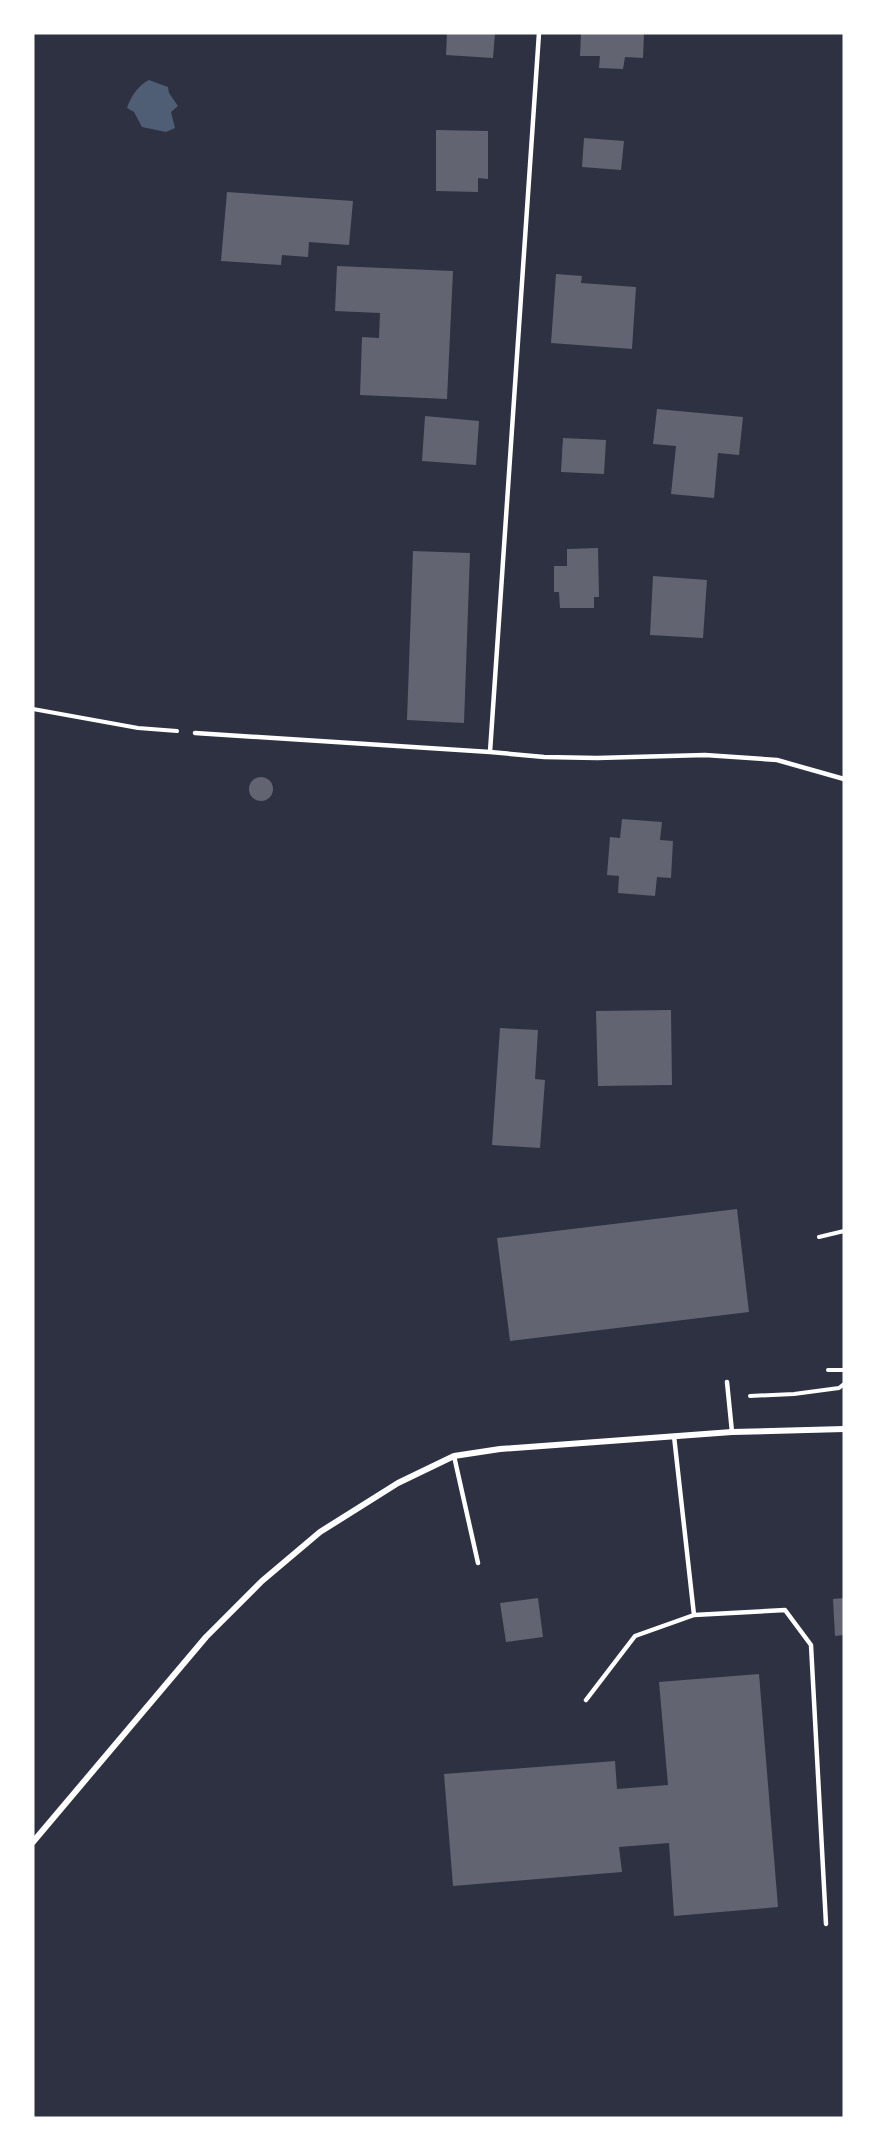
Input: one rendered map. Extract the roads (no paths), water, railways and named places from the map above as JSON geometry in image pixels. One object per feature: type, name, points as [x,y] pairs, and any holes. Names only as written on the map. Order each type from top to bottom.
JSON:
[{"type":"street","points":[[33,1842],[206,1637],[262,1581],[320,1532],[398,1483],[454,1456],[500,1449],[732,1432],[844,1429]]},
{"type":"lane","points":[[490,752],[539,33]]},
{"type":"lane","points":[[195,733],[544,757],[705,755],[765,759],[777,760],[844,779]]},
{"type":"lane","points":[[727,1382],[732,1432]]},
{"type":"lane","points":[[674,1436],[694,1615]]},
{"type":"lane","points":[[454,1456],[478,1563]]},
{"type":"lane","points":[[586,1700],[635,1636],[694,1615],[785,1610],[812,1646],[826,1924]]},
{"type":"water","points":[[149,80],[168,87],[169,93],[178,106],[171,112],[175,128],[166,132],[142,127],[134,112],[127,108],[135,92]]}]
